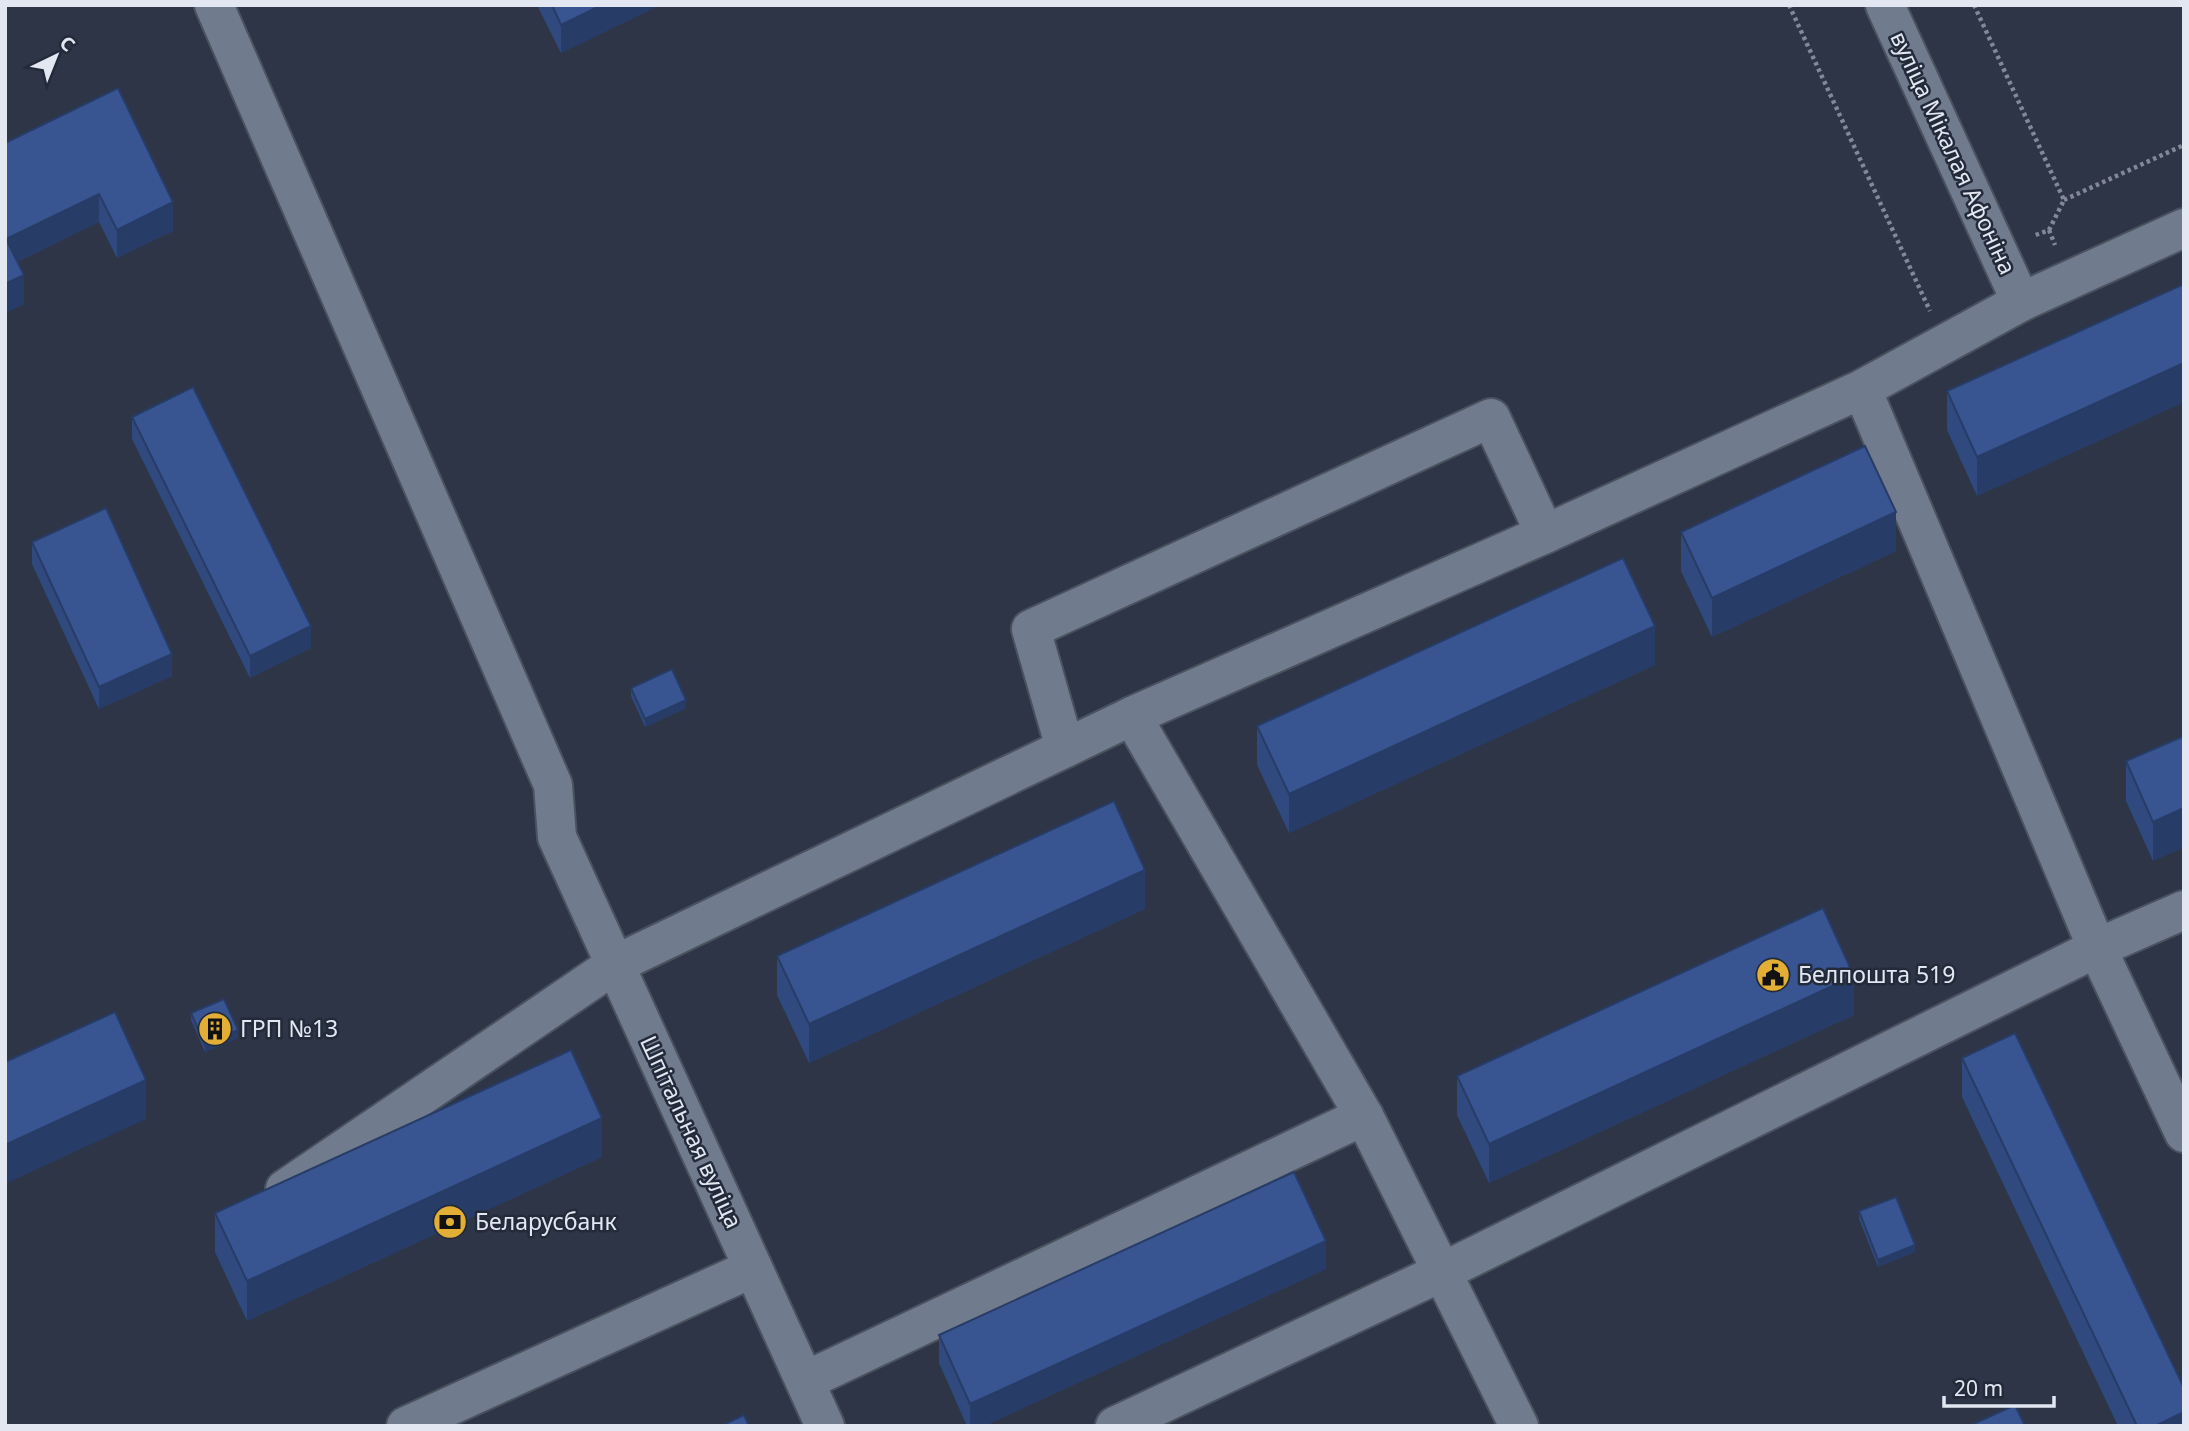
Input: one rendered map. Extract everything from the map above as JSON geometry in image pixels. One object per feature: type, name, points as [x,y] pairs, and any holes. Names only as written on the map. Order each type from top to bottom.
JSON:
[{"type":"street","name":"Шпітальная вуліца","points":[[214,5],[553,785],[557,837],[825,1426]]},
{"type":"street","name":"вуліца Мікалая Афоніна","points":[[1885,5],[2021,302]]},
{"type":"street","points":[[285,1189],[614,965],[1132,716],[1545,534],[1862,389],[2021,302],[2184,228]]},
{"type":"street","points":[[1862,389],[2097,948],[2184,1133]]},
{"type":"street","points":[[1065,748],[1031,629],[1490,418],[1545,534]]},
{"type":"street","points":[[1132,716],[1364,1116],[1519,1426]]},
{"type":"street","points":[[1115,1426],[1442,1272],[2097,948],[2184,909]]},
{"type":"street","points":[[805,1381],[1364,1116]]},
{"type":"street","points":[[407,1426],[753,1268]]},
{"type":"path","points":[[1789,5],[1945,343]]},
{"type":"path","points":[[1974,5],[2064,200]]},
{"type":"path","points":[[2049,230],[2064,200],[2184,145]]},
{"type":"building","points":[[552,5],[602,5],[561,25]]},
{"type":"building","points":[[118,88],[173,202],[117,230],[99,194],[6,239],[24,275],[5,284],[5,143]]},
{"type":"building","points":[[2184,284],[2184,363],[1977,457],[1947,391]]},
{"type":"building","points":[[193,387],[311,626],[250,656],[132,417]]},
{"type":"building","points":[[1865,446],[1896,512],[1712,598],[1681,532]]},
{"type":"building","points":[[106,508],[172,654],[99,687],[32,542]]},
{"type":"building","points":[[1623,558],[1655,626],[1289,794],[1257,726]]},
{"type":"building","points":[[672,669],[686,700],[645,719],[631,688]]},
{"type":"building","points":[[2184,736],[2184,808],[2153,822],[2126,761]]},
{"type":"building","points":[[1114,801],[1145,870],[809,1024],[777,956]]},
{"type":"building","points":[[1823,908],[1854,976],[1489,1144],[1457,1076]]},
{"type":"building","name":"ГРП №13","points":[[224,999],[238,1030],[205,1045],[191,1013]]},
{"type":"building","points":[[115,1012],[146,1080],[5,1145],[5,1062]]},
{"type":"building","points":[[2015,1033],[2184,1388],[2184,1412],[2155,1426],[2137,1426],[1962,1058]]},
{"type":"building","points":[[571,1050],[602,1118],[247,1281],[215,1213]]},
{"type":"building","points":[[1294,1172],[1326,1241],[970,1404],[939,1335]]},
{"type":"building","points":[[1896,1197],[1915,1245],[1878,1260],[1859,1211]]},
{"type":"building","points":[[2015,1405],[2025,1426],[1969,1426]]},
{"type":"building","points":[[744,1415],[749,1426],[721,1426]]},
{"type":"place","name":"Белпошта 519","points":[[1773,975]]},
{"type":"place","name":"ГРП №13","points":[[215,1029]]},
{"type":"place","name":"Беларусбанк","points":[[450,1222]]}]
